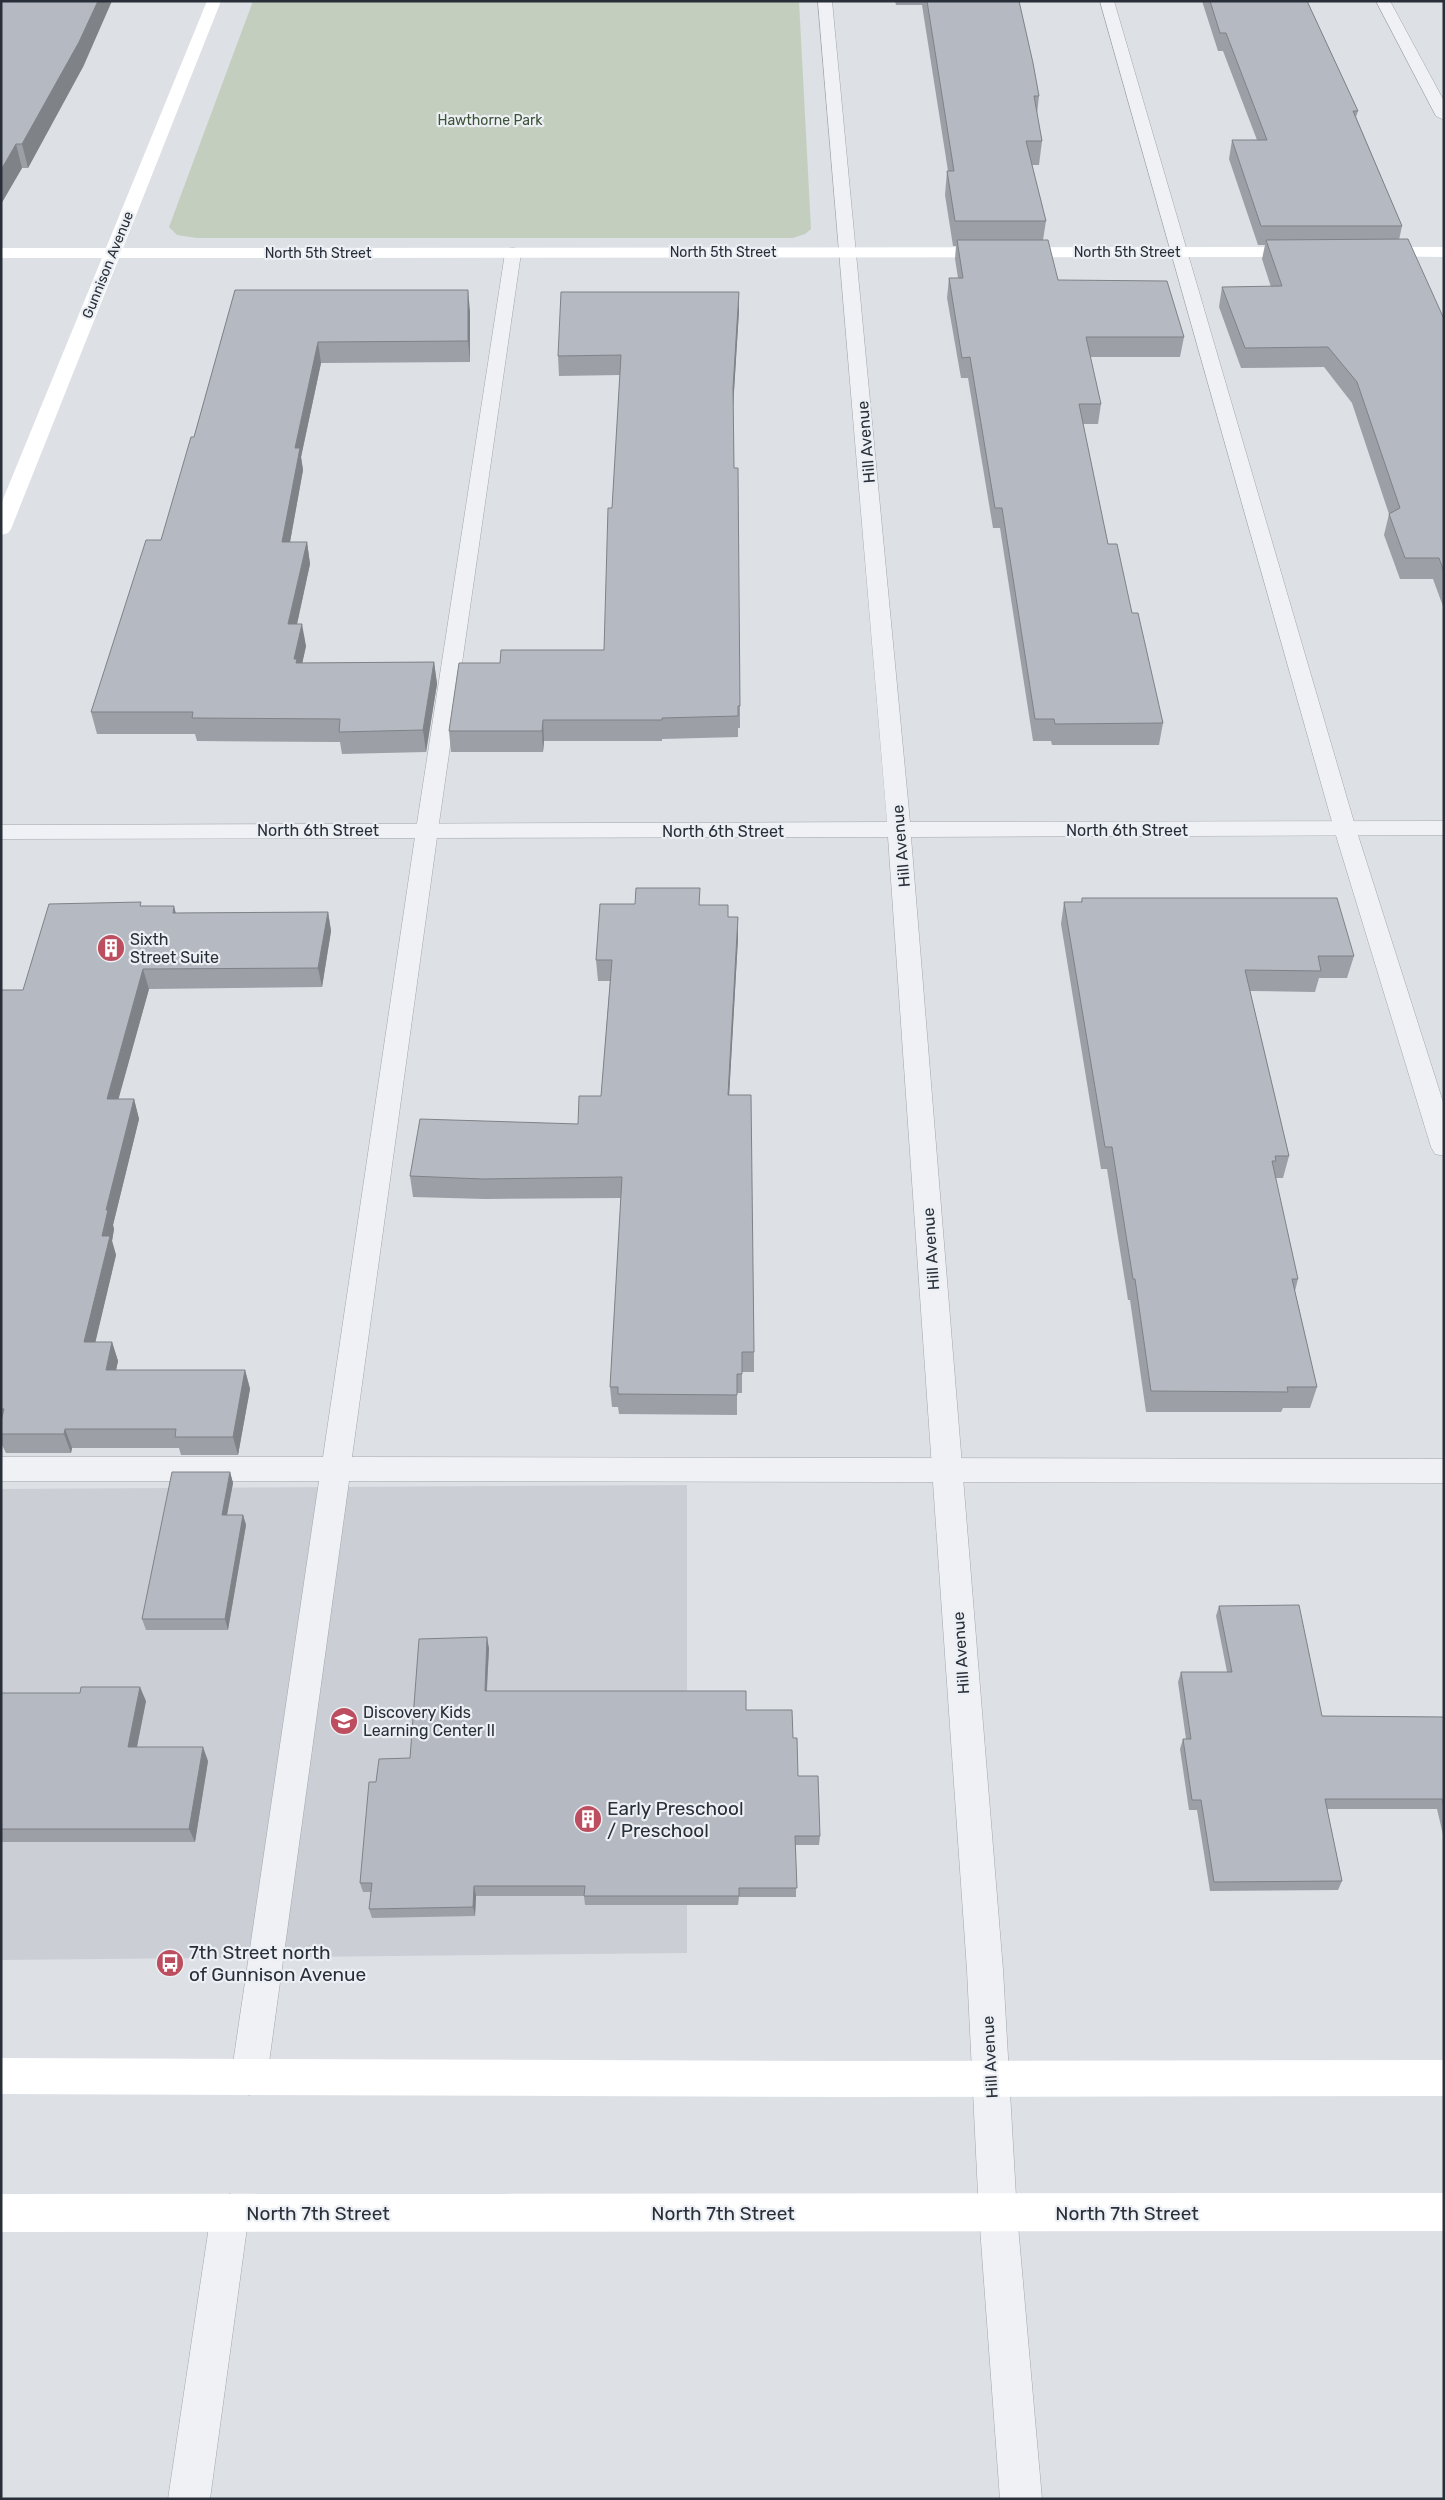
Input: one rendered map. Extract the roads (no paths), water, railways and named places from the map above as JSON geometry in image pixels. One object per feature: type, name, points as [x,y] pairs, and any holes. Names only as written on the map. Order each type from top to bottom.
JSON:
[{"type":"street","name":"Gunnison Avenue","points":[[1,530],[214,1]]},
{"type":"street","name":"Hill Avenue","points":[[825,1],[849,252],[899,831],[992,2079],[998,2214],[1021,2499]]},
{"type":"street","points":[[1107,1],[1345,829],[1444,1147]]},
{"type":"street","points":[[1383,1],[1444,116]]},
{"type":"street","points":[[249,2077],[338,1469],[427,830],[513,252]]},
{"type":"street","name":"North 5th Street","points":[[1,253],[1316,252]]},
{"type":"street","points":[[1365,252],[1444,252]]},
{"type":"street","name":"North 6th Street","points":[[1,832],[1444,828]]},
{"type":"street","points":[[1,1469],[1444,1471]]},
{"type":"street","points":[[1,2076],[992,2079],[1444,2078]]},
{"type":"street","name":"North 7th Street","points":[[1,2213],[998,2214],[1444,2212]]},
{"type":"street","points":[[189,2499],[230,2213]]},
{"type":"place","name":"Sixth Street Suite","points":[[111,948]]},
{"type":"place","name":"Discovery Kids Learning Center II","points":[[344,1721]]},
{"type":"place","name":"Early Preschool / Preschool","points":[[588,1819]]},
{"type":"place","name":"7th Street north of Gunnison Avenue","points":[[170,1963]]},
{"type":"park label","name":"Hawthorne Park","points":[[490,120]]}]
